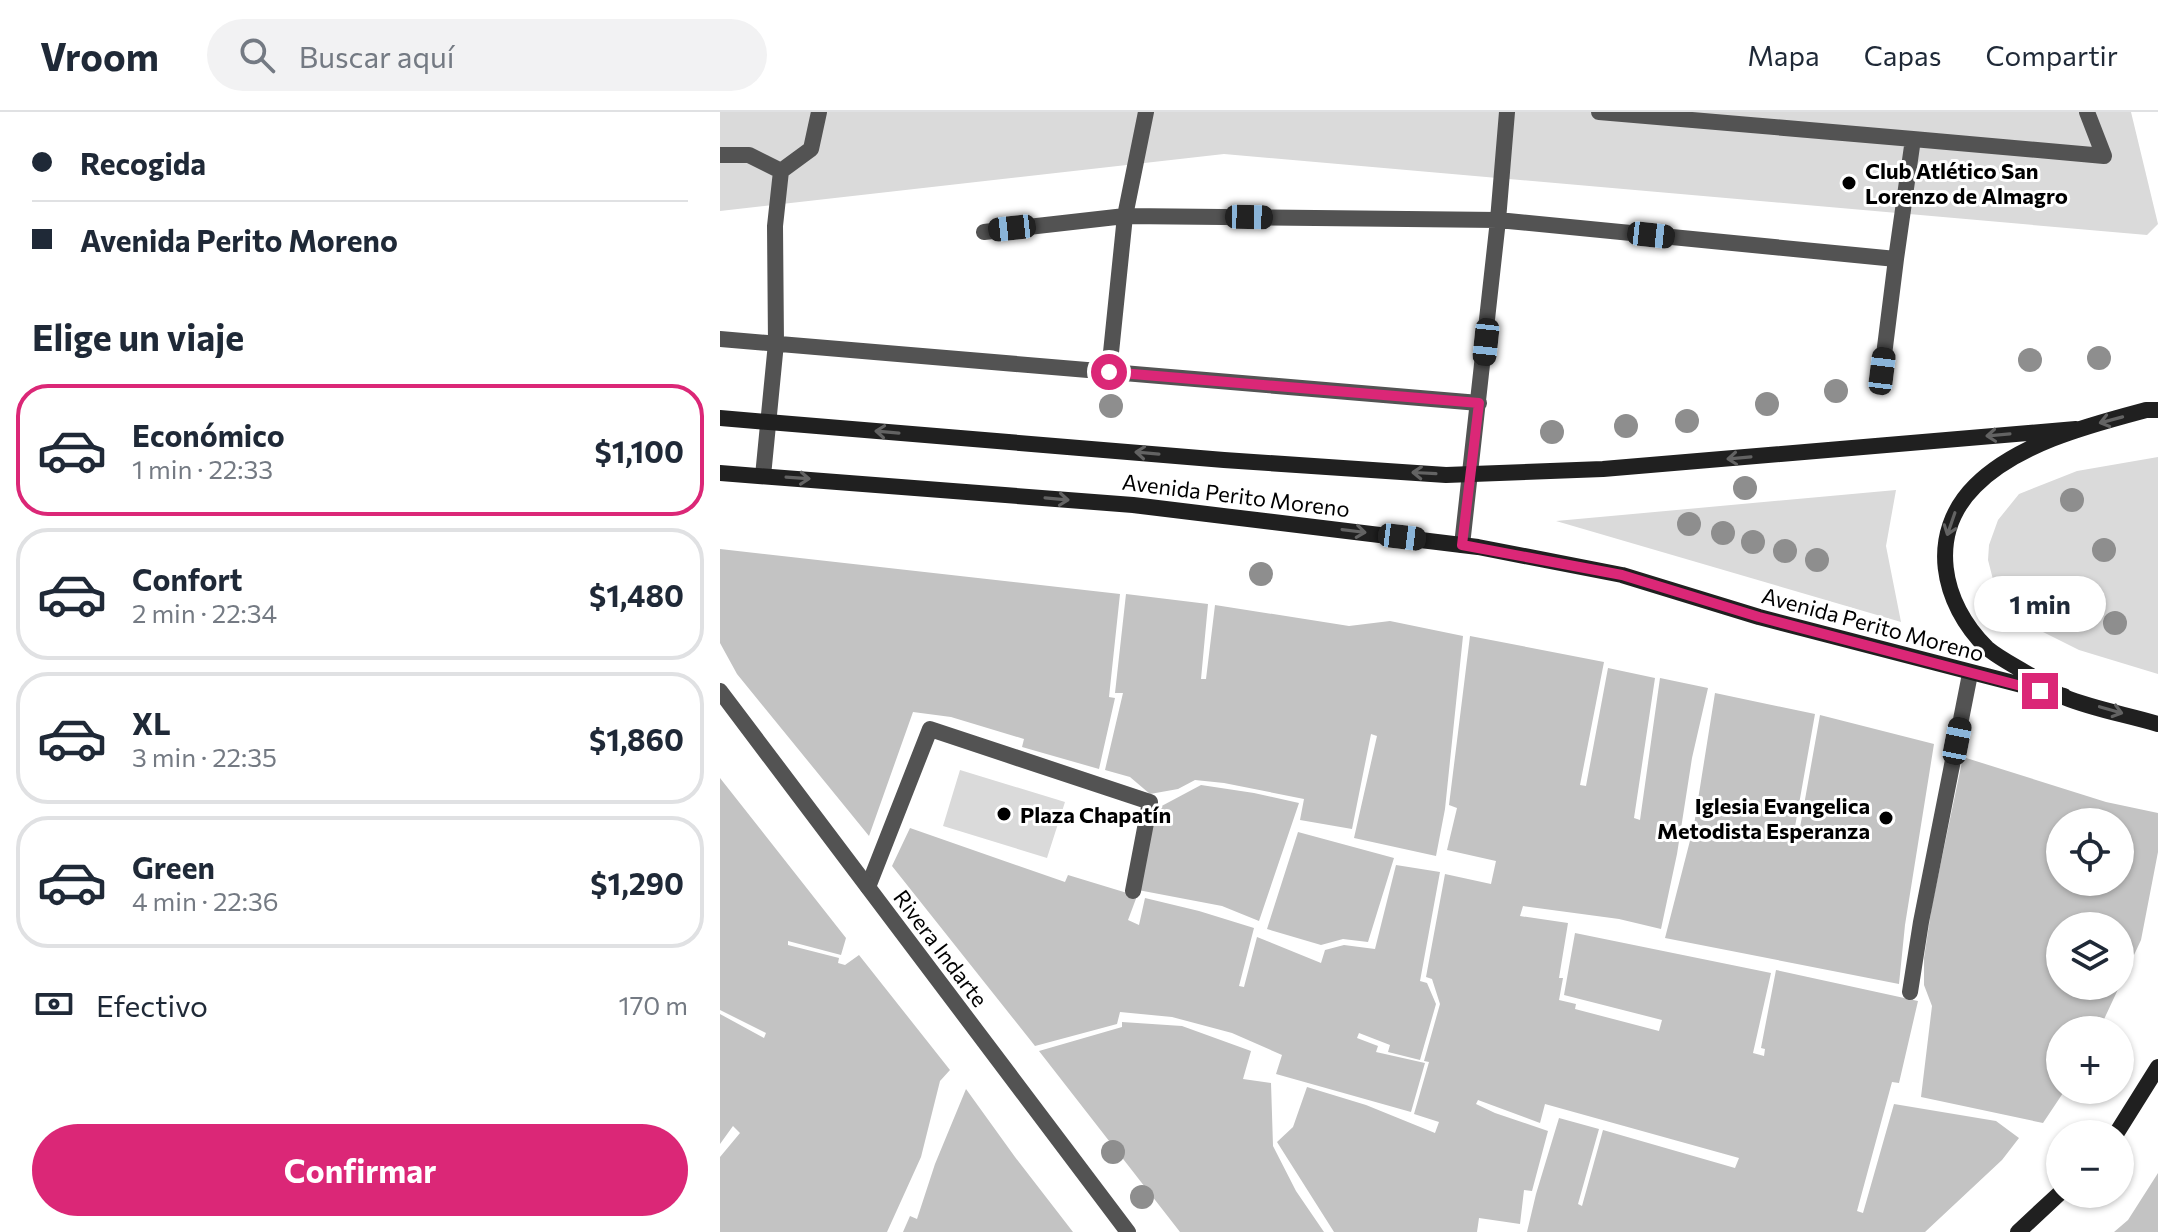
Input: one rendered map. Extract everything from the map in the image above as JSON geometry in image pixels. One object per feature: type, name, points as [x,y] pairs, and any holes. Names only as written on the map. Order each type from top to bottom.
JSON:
[{"type":"main road","points":[[2154,407],[2076,429],[2008,461],[1976,485],[1957,508],[1944,545],[1945,575],[1970,629],[1989,649],[2064,696],[2158,724]]},
{"type":"main road","name":"Avenida Perito Moreno","points":[[720,418],[1224,460],[1472,474],[1603,469],[2076,429]]},
{"type":"main road","name":"Avenida Perito Moreno","points":[[720,473],[1133,505],[1462,545],[1622,575],[1759,617],[2064,696]]},
{"type":"main road","points":[[2125,1120],[2158,1067]]},
{"type":"main road","points":[[2018,1232],[2046,1206]]},
{"type":"street","points":[[763,476],[776,343],[775,226],[781,171],[811,149],[819,112]]},
{"type":"street","points":[[1109,372],[1125,216],[1146,112]]},
{"type":"street","points":[[1462,545],[1472,474],[1507,112]]},
{"type":"street","points":[[1599,112],[2104,156],[2087,112]]},
{"type":"street","points":[[1882,371],[1913,139]]},
{"type":"street","points":[[720,155],[749,155],[781,171]]},
{"type":"street","points":[[984,232],[1125,216],[1498,220],[1896,259]]},
{"type":"street","points":[[720,339],[1479,403]]},
{"type":"street","points":[[1910,992],[1970,674]]},
{"type":"street","name":"Rivera Indarte","points":[[720,691],[1128,1232]]},
{"type":"street","points":[[868,887],[930,729],[1150,802],[1133,891]]},
{"type":"shaded area","name":"Club Atlético San Lorenzo de Almagro","points":[[720,112],[2131,112],[2158,224],[2147,235],[1224,154],[720,211]]},
{"type":"shaded area","points":[[2158,457],[2158,674],[2079,650],[2015,618],[1998,599],[1988,560],[1989,545],[1998,520],[2019,494],[2077,471]]},
{"type":"shaded area","points":[[1896,490],[1886,546],[1901,622],[1556,521]]},
{"type":"shaded area","name":"Plaza Chapatín","points":[[960,770],[1065,802],[1047,858],[943,826]]},
{"type":"building","points":[[720,549],[1120,594],[1109,697],[1115,698],[1099,769],[1022,747],[1024,739],[951,717],[913,712],[869,836],[737,674],[720,643]]},
{"type":"building","points":[[1126,594],[1208,604],[1201,679],[1206,679],[1215,605],[1349,626],[1390,621],[1463,636],[1445,809],[1436,856],[1354,838],[1377,736],[1371,734],[1352,829],[1300,820],[1304,799],[1195,780],[1178,789],[1150,794],[1130,777],[1105,770],[1123,693],[1115,693]]},
{"type":"building","points":[[1470,636],[1604,662],[1580,785],[1586,786],[1608,668],[1655,678],[1634,818],[1640,820],[1660,678],[1708,688],[1661,929],[1619,919],[1523,906],[1520,916],[1568,923],[1559,978],[1563,978],[1559,1000],[1576,1004],[1575,1009],[1659,1031],[1662,1020],[1564,995],[1575,933],[1771,973],[1753,1053],[1764,1056],[1765,1049],[1761,1048],[1776,970],[1918,1001],[1899,1083],[1892,1082],[1857,1211],[1863,1213],[1894,1104],[1996,1121],[2019,1138],[2002,1160],[1925,1232],[1527,1232],[1559,1118],[1599,1129],[1578,1204],[1582,1206],[1603,1130],[1735,1168],[1739,1158],[1545,1104],[1540,1123],[1478,1100],[1476,1104],[1495,1113],[1548,1131],[1532,1191],[1524,1190],[1520,1224],[1479,1218],[1477,1232],[1334,1232],[1277,1142],[1293,1127],[1307,1087],[1366,1105],[1435,1133],[1439,1122],[1414,1114],[1429,1062],[1424,1061],[1440,1004],[1432,979],[1426,977],[1445,874],[1491,884],[1496,861],[1447,850],[1457,808],[1449,805]]},
{"type":"building","points":[[1715,693],[1815,714],[1793,838],[1798,839],[1820,715],[1934,744],[1905,925],[1899,984],[1665,938],[1694,825]]},
{"type":"building","points":[[1963,757],[2106,802],[2158,813],[2158,852],[2141,940],[2134,955],[2134,912],[2046,912],[2046,1000],[2113,1000],[2106,1016],[2046,1016],[2046,1104],[2056,1104],[2043,1123],[1921,1097],[1932,1006],[1924,985],[1924,958]]},
{"type":"building","points":[[720,778],[846,938],[841,955],[788,941],[788,945],[839,958],[838,963],[845,965],[859,955],[950,1070],[940,1081],[921,1157],[887,1232],[720,1232],[720,1157],[740,1133],[733,1126],[720,1144],[720,1014],[764,1038],[766,1033],[720,1010]]},
{"type":"building","points":[[1201,785],[1299,803],[1259,921],[1222,906],[1138,890],[1156,809]]},
{"type":"building","points":[[910,828],[1065,882],[1068,875],[1137,896],[1128,920],[1139,925],[1145,898],[1254,928],[1239,986],[1244,987],[1257,937],[1321,963],[1325,950],[1344,945],[1375,949],[1396,865],[1440,872],[1420,981],[1427,983],[1436,1004],[1420,1060],[1388,1052],[1390,1045],[1359,1033],[1357,1038],[1378,1046],[1376,1052],[1425,1063],[1411,1112],[1276,1074],[1282,1055],[1232,1033],[1172,1017],[1120,1012],[1117,1024],[1035,1046],[892,866]]},
{"type":"building","points":[[1298,832],[1394,858],[1368,942],[1343,939],[1321,945],[1267,929]]},
{"type":"building","points":[[1122,1022],[1182,1026],[1251,1051],[1243,1079],[1271,1083],[1273,1146],[1296,1191],[1324,1232],[1180,1232],[1039,1051],[1122,1027]]},
{"type":"building","points":[[966,1089],[1073,1232],[903,1232],[910,1216],[917,1219],[935,1164]]},
{"type":"building","points":[[2158,1173],[2158,1232],[2114,1232],[2128,1220]]},
{"type":"place","name":"Club Atlético San Lorenzo de Almagro","points":[[1849,183]]},
{"type":"place","name":"Plaza Chapatín","points":[[1004,814]]},
{"type":"place","name":"Iglesia Evangelica Metodista Esperanza","points":[[1886,818]]},
{"type":"route","points":[[1109,372],[1479,403],[1462,545],[1622,575],[1759,617],[2040,691]]}]
